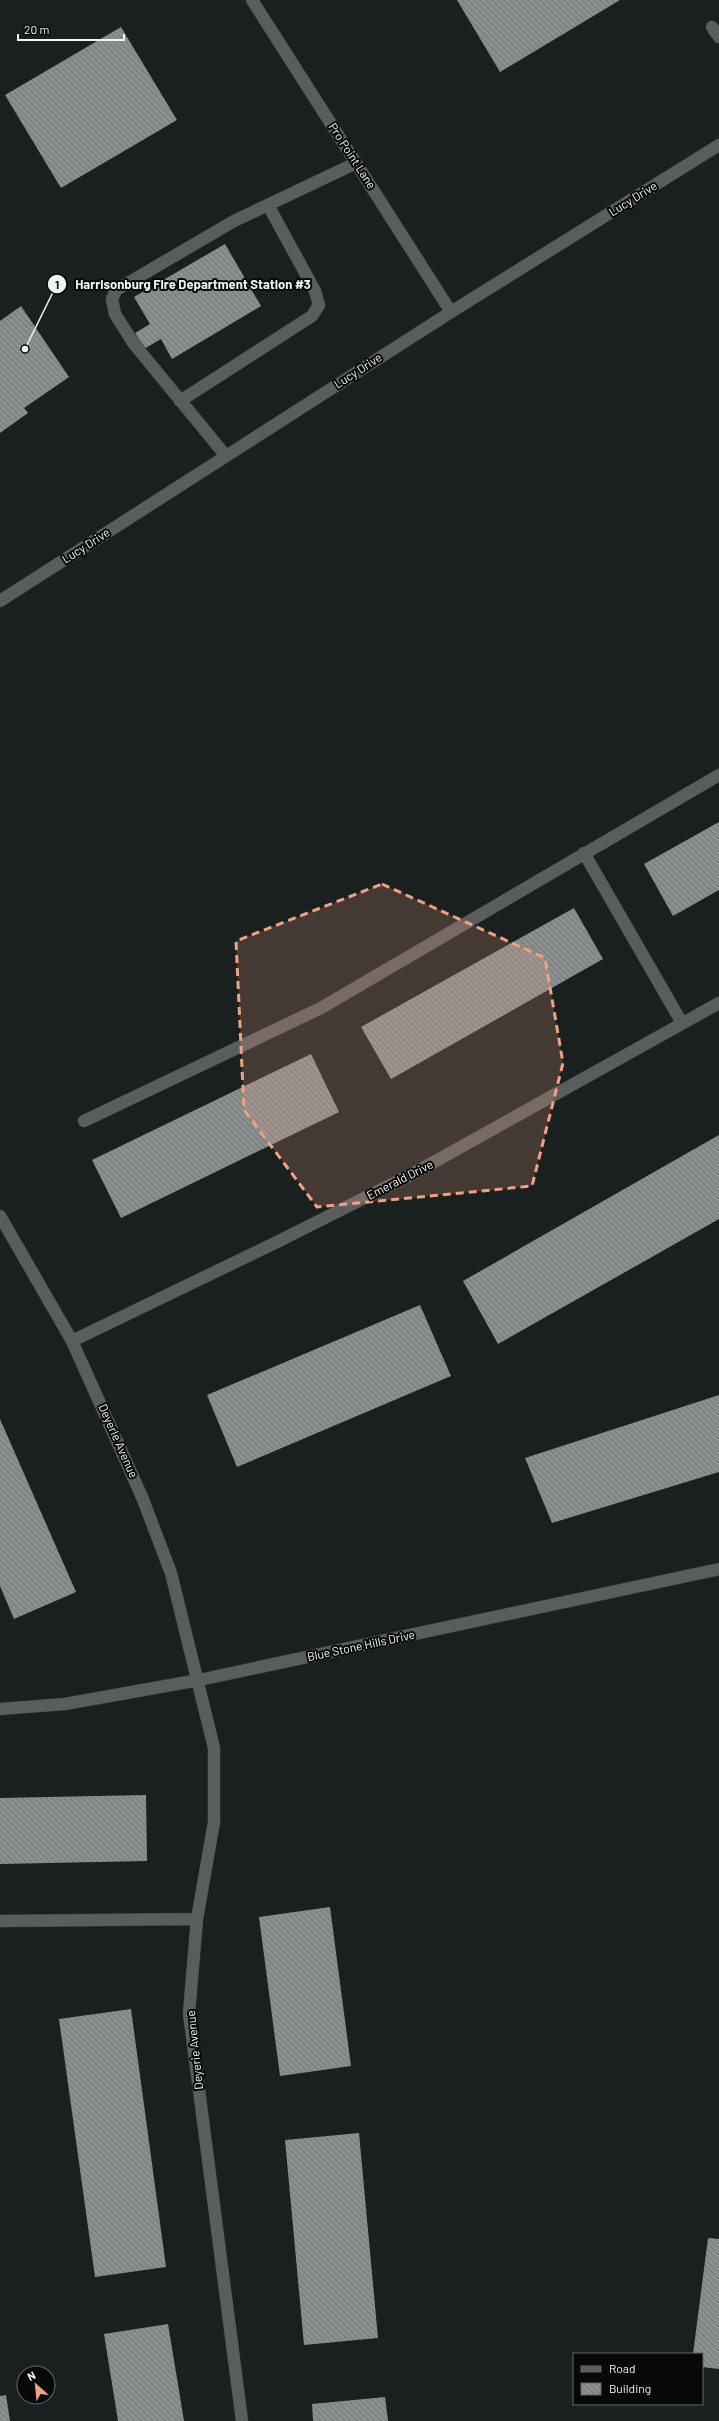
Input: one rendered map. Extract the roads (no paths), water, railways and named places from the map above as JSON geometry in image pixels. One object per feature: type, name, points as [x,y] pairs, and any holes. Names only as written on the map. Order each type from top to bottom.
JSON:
[{"type":"street","name":"Pro Point Lane","points":[[252,0],[451,312]]},
{"type":"street","name":"Lucy Drive","points":[[0,601],[451,312],[719,145]]},
{"type":"street","points":[[226,456],[134,344],[115,314],[112,299],[116,290],[234,221],[356,163]]},
{"type":"street","points":[[180,401],[312,316],[319,305],[315,291],[268,205]]},
{"type":"street","points":[[84,1121],[321,1008],[719,775]]},
{"type":"street","points":[[584,853],[682,1023]]},
{"type":"street","name":"Emerald Drive","points":[[72,1341],[277,1242],[416,1172],[719,1003]]},
{"type":"street","name":"Deyerle Avenue","points":[[0,1216],[72,1341],[142,1497],[171,1573],[199,1680]]},
{"type":"street","name":"Blue Stone Hills Drive","points":[[0,1709],[65,1704],[199,1680],[719,1569]]},
{"type":"street","name":"Deyerie Avenue","points":[[199,1680],[214,1748],[214,1822],[197,1919],[189,2013],[242,2421]]},
{"type":"street","points":[[0,1921],[197,1919]]},
{"type":"place","name":"Harrisonburg Fire Department Station #3","points":[[25,349]]}]
